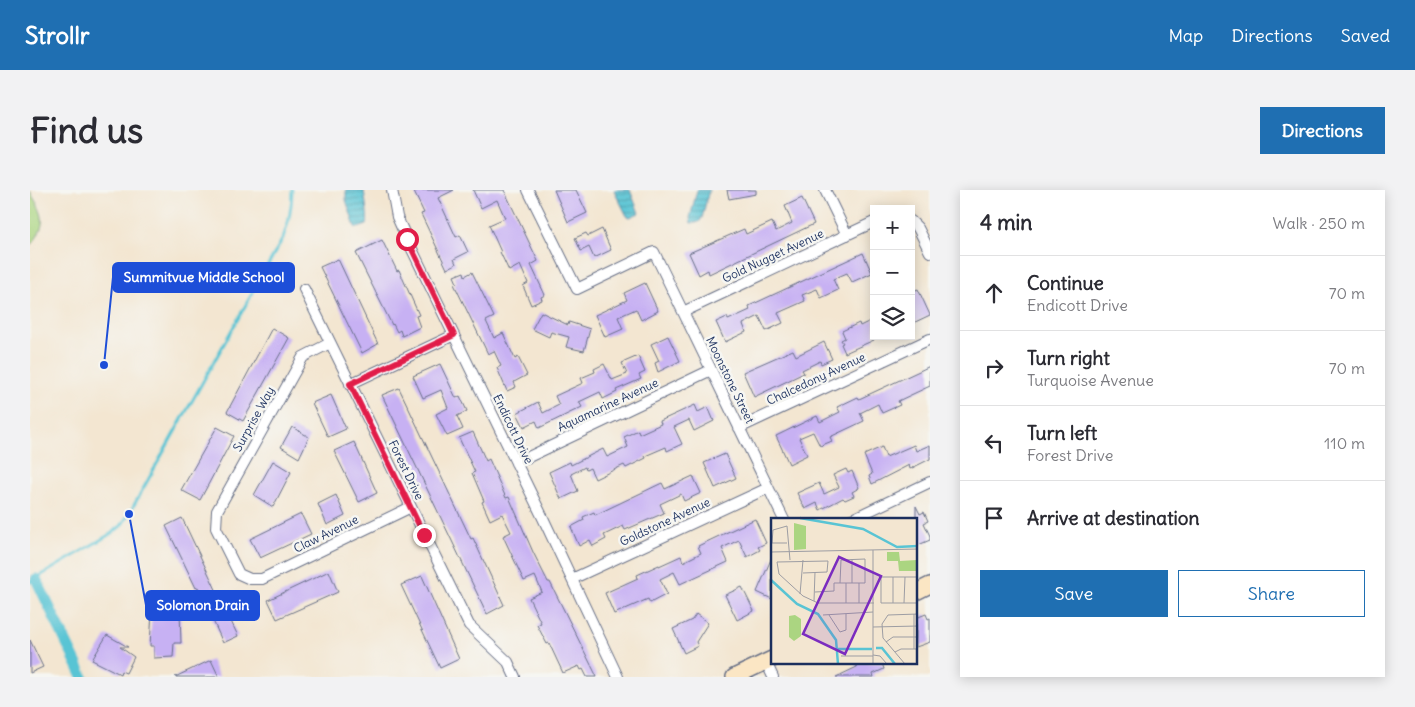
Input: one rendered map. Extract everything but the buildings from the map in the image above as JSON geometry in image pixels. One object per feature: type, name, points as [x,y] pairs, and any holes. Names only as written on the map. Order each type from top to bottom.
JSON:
[{"type":"street","name":"Endicott Drive","points":[[392,190],[397,217],[618,677]]},
{"type":"street","name":"Moonstone Street","points":[[528,190],[577,289],[654,252],[783,518]]},
{"type":"street","points":[[825,190],[847,235]]},
{"type":"street","name":"Gold Nugget Avenue","points":[[683,312],[870,224]]},
{"type":"street","points":[[915,225],[930,252]]},
{"type":"street","name":"Forest Drive","points":[[304,289],[468,626],[508,662],[515,677]]},
{"type":"street","points":[[350,384],[454,335]]},
{"type":"street","name":"Chalcedony Avenue","points":[[739,428],[930,339]]},
{"type":"street","name":"Surprise Way","points":[[250,579],[239,574],[216,528],[217,511],[303,357],[330,343]]},
{"type":"street","name":"Aquamarine Avenue","points":[[516,463],[711,370]]},
{"type":"street","points":[[854,518],[930,482]]},
{"type":"street","name":"Goldstone Avenue","points":[[572,579],[768,488]]},
{"type":"street","name":"Claw Avenue","points":[[250,579],[262,578],[411,507]]},
{"type":"street","points":[[918,591],[930,585]]},
{"type":"street","points":[[735,677],[769,660],[772,677]]},
{"type":"green space","points":[[30,191],[40,211],[42,224],[35,240],[30,245]]},
{"type":"water","points":[[346,190],[364,190],[367,225],[355,227],[346,200]]},
{"type":"water","points":[[614,190],[630,190],[639,213],[630,217],[627,216]]},
{"type":"water","points":[[697,190],[709,190],[702,218],[699,222],[691,223],[690,218]]},
{"type":"waterway","points":[[30,582],[121,526],[283,238],[290,214],[292,190]]},
{"type":"waterway","points":[[36,579],[83,677]]},
{"type":"place","name":"Summitvue Middle School","points":[[104,365]]},
{"type":"place","name":"Solomon Drain","points":[[129,514]]},
{"type":"route","points":[[407,239],[454,335],[350,384],[424,535]]}]
